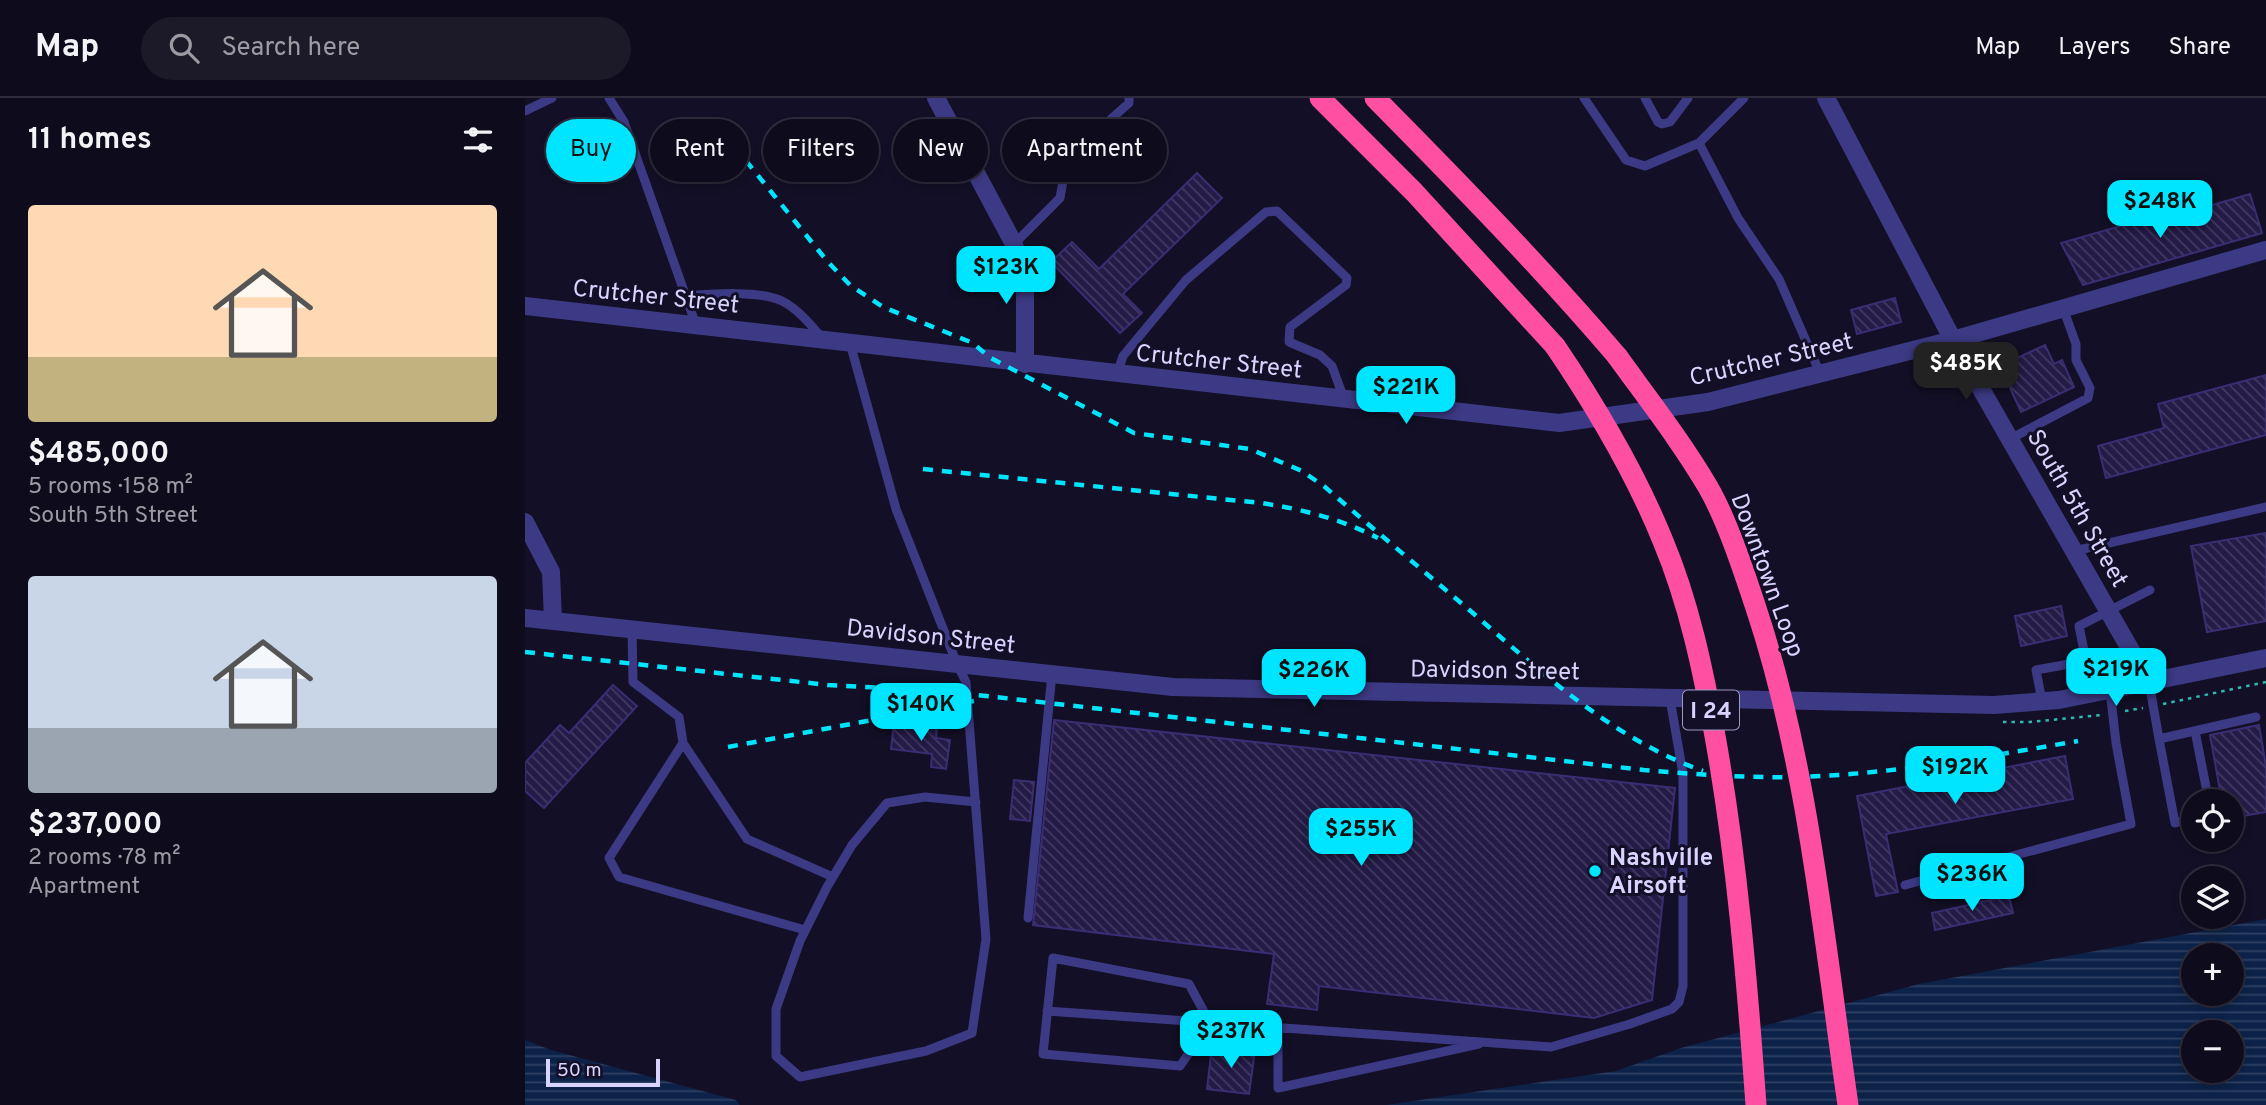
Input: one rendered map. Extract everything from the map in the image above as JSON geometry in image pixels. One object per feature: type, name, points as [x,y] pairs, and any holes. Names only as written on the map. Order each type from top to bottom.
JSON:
[{"type":"highway","name":"I 24","points":[[1320,98],[1414,192],[1555,346],[1597,408],[1637,482],[1664,542],[1689,617],[1709,703],[1729,811],[1743,931],[1756,1105]]},
{"type":"highway","name":"Downtown Loop","points":[[1375,98],[1569,300],[1617,356],[1709,489],[1744,570],[1772,656],[1795,754],[1848,1105]]},
{"type":"highway","points":[[1393,98],[1429,153]]},
{"type":"street","points":[[936,98],[1014,244],[1025,291],[1024,364]]},
{"type":"street","name":"South 5th Street","points":[[1826,98],[1952,340],[2150,682]]},
{"type":"street","name":"Crutcher Street","points":[[525,306],[1559,423],[1708,402],[1952,340],[2266,250]]},
{"type":"street","points":[[525,522],[551,572],[553,620]]},
{"type":"street","name":"Davidson Street","points":[[525,618],[1173,687],[1669,699],[1994,705],[2042,701],[2103,691],[2266,658]]},
{"type":"lane","points":[[525,111],[552,98]]},
{"type":"lane","points":[[609,98],[624,122],[696,325]]},
{"type":"lane","points":[[1014,244],[1060,198],[1067,158],[1129,103],[1129,98]]},
{"type":"lane","points":[[1584,98],[1626,160],[1645,166],[1699,143],[1744,98]]},
{"type":"lane","points":[[1645,98],[1658,122],[1662,124],[1669,122],[1688,98]]},
{"type":"lane","points":[[1699,143],[1738,218],[1779,279],[1820,373]]},
{"type":"lane","points":[[1117,374],[1123,356],[1186,280],[1266,212],[1277,211],[1347,278],[1346,285],[1290,327],[1289,342],[1321,355],[1332,366],[1345,400]]},
{"type":"lane","points":[[685,296],[741,293],[782,300],[805,318],[824,339]]},
{"type":"lane","points":[[2010,439],[2088,398],[2090,388],[2076,360],[2076,344],[2063,308]]},
{"type":"lane","points":[[849,342],[896,509],[966,682],[976,802],[986,939],[972,1033],[926,1051],[800,1077],[776,1056],[776,1009],[805,930],[852,845],[887,803],[925,797],[976,802]]},
{"type":"lane","points":[[2074,551],[2266,507]]},
{"type":"lane","points":[[1905,885],[2131,824],[2103,691],[2086,661],[2079,626],[2150,590]]},
{"type":"lane","points":[[632,629],[633,682],[679,717],[683,743],[747,839],[833,877]]},
{"type":"lane","points":[[2042,701],[2036,670],[2086,661]]},
{"type":"lane","points":[[1028,918],[1052,674]]},
{"type":"lane","points":[[2150,682],[2175,823],[2181,821]]},
{"type":"lane","points":[[1047,1011],[1551,1047],[1672,1009],[1679,1002],[1683,986],[1683,774],[1669,699]]},
{"type":"lane","points":[[2159,740],[2256,717]]},
{"type":"lane","points":[[2195,731],[2206,789]]},
{"type":"lane","points":[[683,743],[609,858],[619,877],[805,930]]},
{"type":"lane","points":[[1053,958],[1189,984],[1210,1023],[1180,1066],[1043,1055],[1053,958]]},
{"type":"lane","points":[[1278,1029],[1278,1088],[1491,1042]]},
{"type":"water","points":[[2266,919],[2266,1105],[1386,1105],[1616,1071],[1681,1048],[1919,984],[2213,929],[2244,929],[2244,923]]},
{"type":"water","points":[[525,1040],[551,1050],[736,1100],[740,1105],[525,1105]]},
{"type":"building","points":[[1197,173],[1222,198],[1123,294],[1142,313],[1120,333],[1051,262],[1072,242],[1099,269]]},
{"type":"building","points":[[2250,194],[2262,233],[2083,285],[2061,243],[2176,210],[2178,220],[2210,211],[2209,206]]},
{"type":"building","points":[[1895,298],[1901,322],[1857,334],[1851,310]]},
{"type":"building","points":[[2045,345],[2054,364],[2062,360],[2074,387],[2021,412],[2000,366]]},
{"type":"building","points":[[2266,375],[2266,435],[2106,478],[2098,446],[2164,428],[2158,404]]},
{"type":"building","points":[[2266,533],[2266,621],[2207,632],[2191,546]]},
{"type":"building","points":[[2061,606],[2067,636],[2021,646],[2015,616]]},
{"type":"building","points":[[613,685],[637,706],[544,808],[525,791],[525,763],[560,725],[569,733]]},
{"type":"building","points":[[1054,720],[1675,788],[1652,1000],[1594,1018],[1319,986],[1317,1010],[1267,1004],[1274,954],[1033,925]]},
{"type":"building","points":[[894,723],[937,728],[936,738],[950,740],[946,769],[931,767],[932,754],[891,749]]},
{"type":"building","points":[[2259,725],[2266,766],[2266,812],[2244,816],[2244,789],[2220,789],[2210,735]]},
{"type":"building","points":[[2065,756],[2073,799],[1886,834],[1898,892],[1876,896],[1857,796]]},
{"type":"building","points":[[1014,780],[1034,782],[1030,821],[1010,819]]},
{"type":"building","points":[[2009,896],[2013,913],[1935,930],[1932,913]]},
{"type":"building","points":[[1212,1046],[1255,1051],[1249,1094],[1207,1089]]},
{"type":"railway","points":[[749,164],[827,261],[850,285],[883,307],[973,343],[989,357],[1134,433],[1250,449],[1302,471],[1325,487],[1578,701],[1638,740],[1703,771]]},
{"type":"railway","points":[[923,469],[1261,503],[1321,516],[1378,538]]},
{"type":"railway","points":[[525,652],[828,685],[942,691],[1644,770],[1718,775],[1793,777],[1865,773],[2078,741]]},
{"type":"railway","points":[[728,747],[974,701]]},
{"type":"place","name":"Nashville Airsoft","points":[[1595,871]]}]
